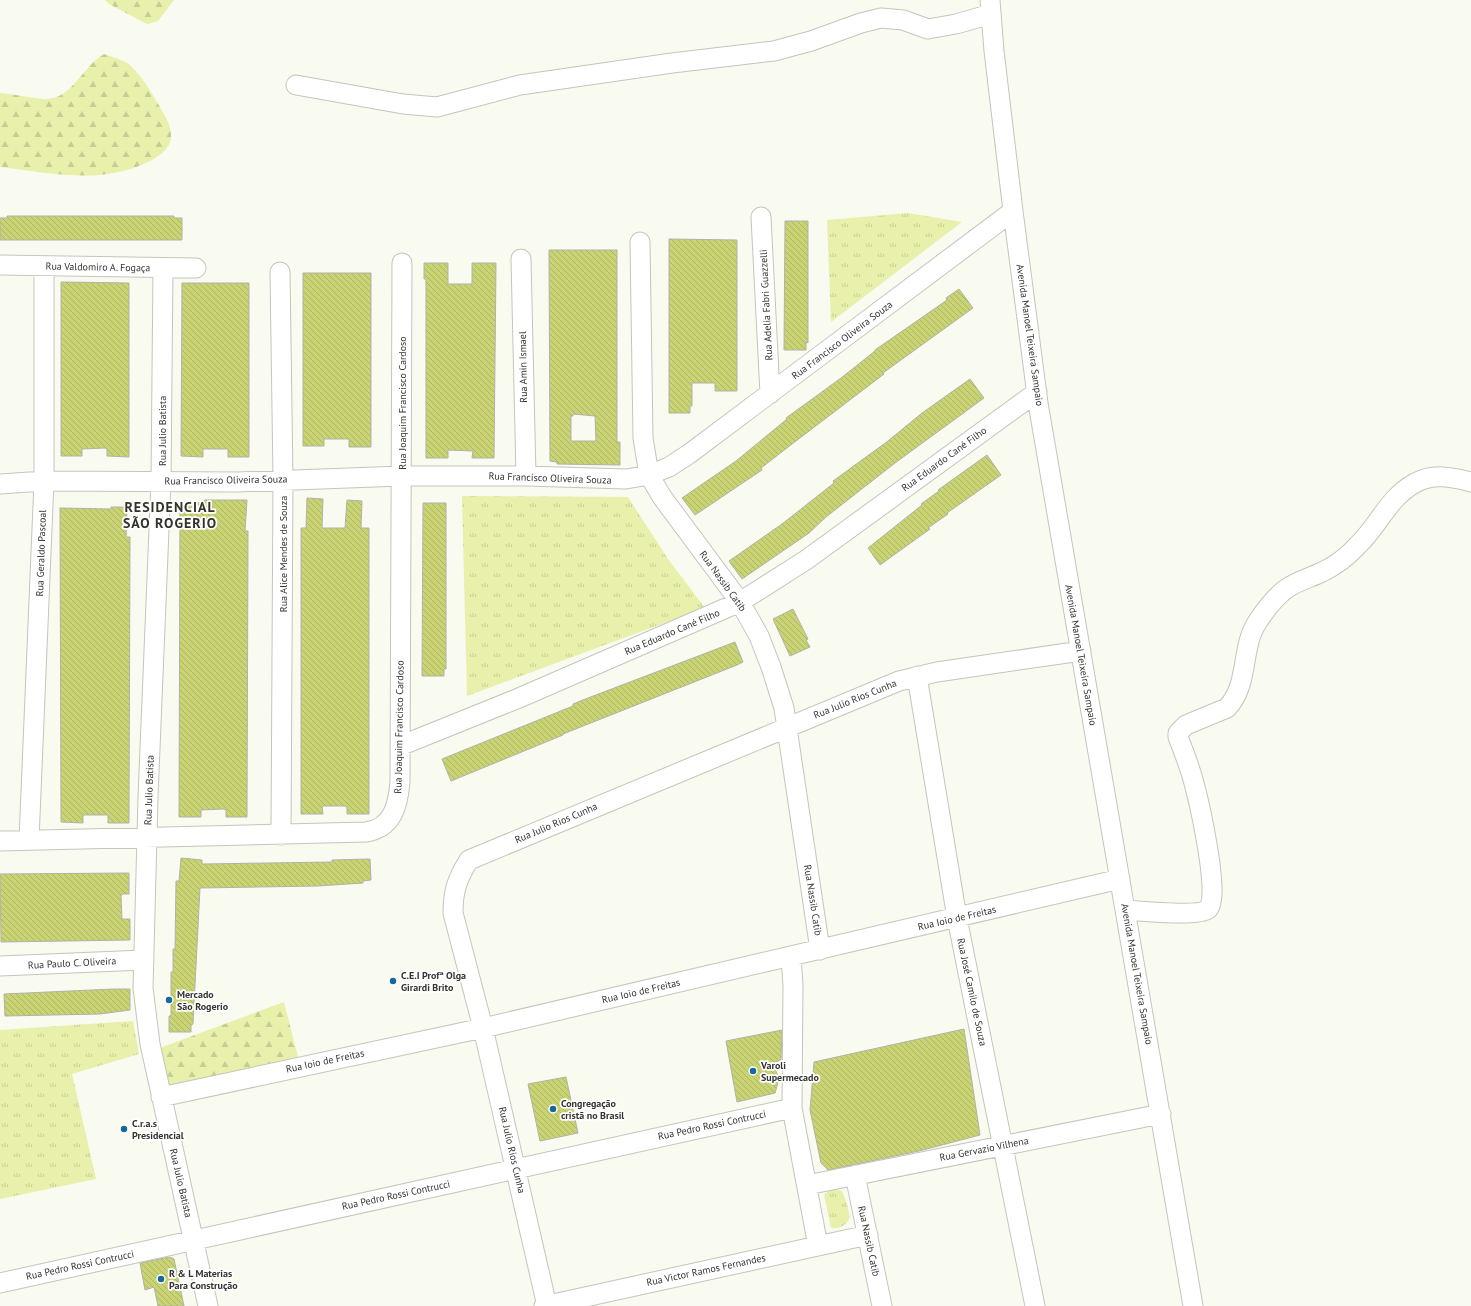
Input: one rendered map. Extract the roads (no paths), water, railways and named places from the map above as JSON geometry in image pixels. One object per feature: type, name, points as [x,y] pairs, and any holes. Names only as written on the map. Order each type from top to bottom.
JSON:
[{"type":"street","points":[[296,85],[396,103],[437,107],[520,85],[672,63],[774,51],[811,41],[876,19],[903,20],[928,29],[956,24],[991,7]]},
{"type":"street","name":"Avenida Manoel Teixeira Sampaio","points":[[991,7],[1013,211],[1037,392],[1120,879],[1162,1114],[1193,1306]]},
{"type":"street","name":"Rua Francisco Oliveira Souza","points":[[0,484],[44,481],[238,482],[283,479],[402,476],[526,476],[597,480],[626,479],[649,475],[669,467],[689,454],[1013,211]]},
{"type":"street","name":"Rua Adelia Fabri Guazzelli","points":[[761,217],[770,394]]},
{"type":"street","name":"Rua Nassib Catib","points":[[640,242],[643,438],[649,475],[662,497],[740,602],[759,636],[771,667],[784,708],[820,950]]},
{"type":"street","name":"Rua Amin Ismael","points":[[520,259],[526,476]]},
{"type":"street","name":"Rua Joaquim Francisco Cardoso","points":[[0,841],[366,832],[377,830],[384,825],[394,811],[399,795],[400,746],[402,263]]},
{"type":"street","name":"Rua Valdomiro A. Fogaça","points":[[0,266],[196,268]]},
{"type":"street","name":"Rua Geraldo Pascoal","points":[[29,840],[44,481],[44,266]]},
{"type":"street","name":"Rua Julio Batista","points":[[163,268],[161,481],[147,837],[143,988],[150,1044],[208,1306]]},
{"type":"street","name":"Rua Alice Mendes de Souza","points":[[280,272],[283,479],[281,835]]},
{"type":"street","name":"Rua Eduardo Cané Filho","points":[[400,746],[519,698],[740,602],[806,560],[1037,392]]},
{"type":"street","points":[[1126,910],[1184,912],[1206,910],[1210,906],[1213,897],[1213,883],[1204,833],[1194,783],[1178,737],[1178,733],[1186,725],[1227,708],[1232,703],[1240,686],[1253,629],[1275,598],[1287,587],[1330,568],[1353,550],[1367,535],[1390,502],[1414,483],[1434,476],[1471,482]]},
{"type":"street","name":"Rua Julio Rios Cunha","points":[[546,1306],[516,1168],[483,1028],[453,913],[453,900],[458,877],[469,860],[875,690],[917,676],[1081,651]]},
{"type":"street","name":"Rua José Camilo de Souza","points":[[917,676],[957,918],[1004,1145],[1035,1306]]},
{"type":"street","name":"Rua Ioio de Freitas","points":[[161,1097],[483,1028],[1120,879]]},
{"type":"street","points":[[791,957],[793,985],[792,1108],[818,1246]]},
{"type":"street","name":"Rua Paulo C. Oliveira","points":[[0,966],[144,960]]},
{"type":"street","name":"Rua Pedro Rossi Contrucci","points":[[0,1282],[792,1108]]},
{"type":"street","name":"Rua Gervazio Vilhena","points":[[807,1185],[1162,1114]]},
{"type":"street","name":"Rua Nassib Catib","points":[[855,1175],[882,1306]]},
{"type":"street","name":"Rua Victor Ramos Fernandes","points":[[546,1306],[868,1235]]},
{"type":"place","name":"C.E.I Profª Olga Girardi Brito","points":[[393,981]]},
{"type":"place","name":"Mercado São Rogerio","points":[[169,1000]]},
{"type":"place","name":"Varoli Supermecado","points":[[753,1071]]},
{"type":"place","name":"Congregação cristã no Brasil","points":[[553,1109]]},
{"type":"place","name":"C.r.a.s Presidencial","points":[[124,1129]]},
{"type":"place","name":"R & L Materias Para Construção","points":[[161,1279]]},
{"type":"district","name":"RESIDENCIAL SÃO ROGERIO","points":[[170,516]]}]
